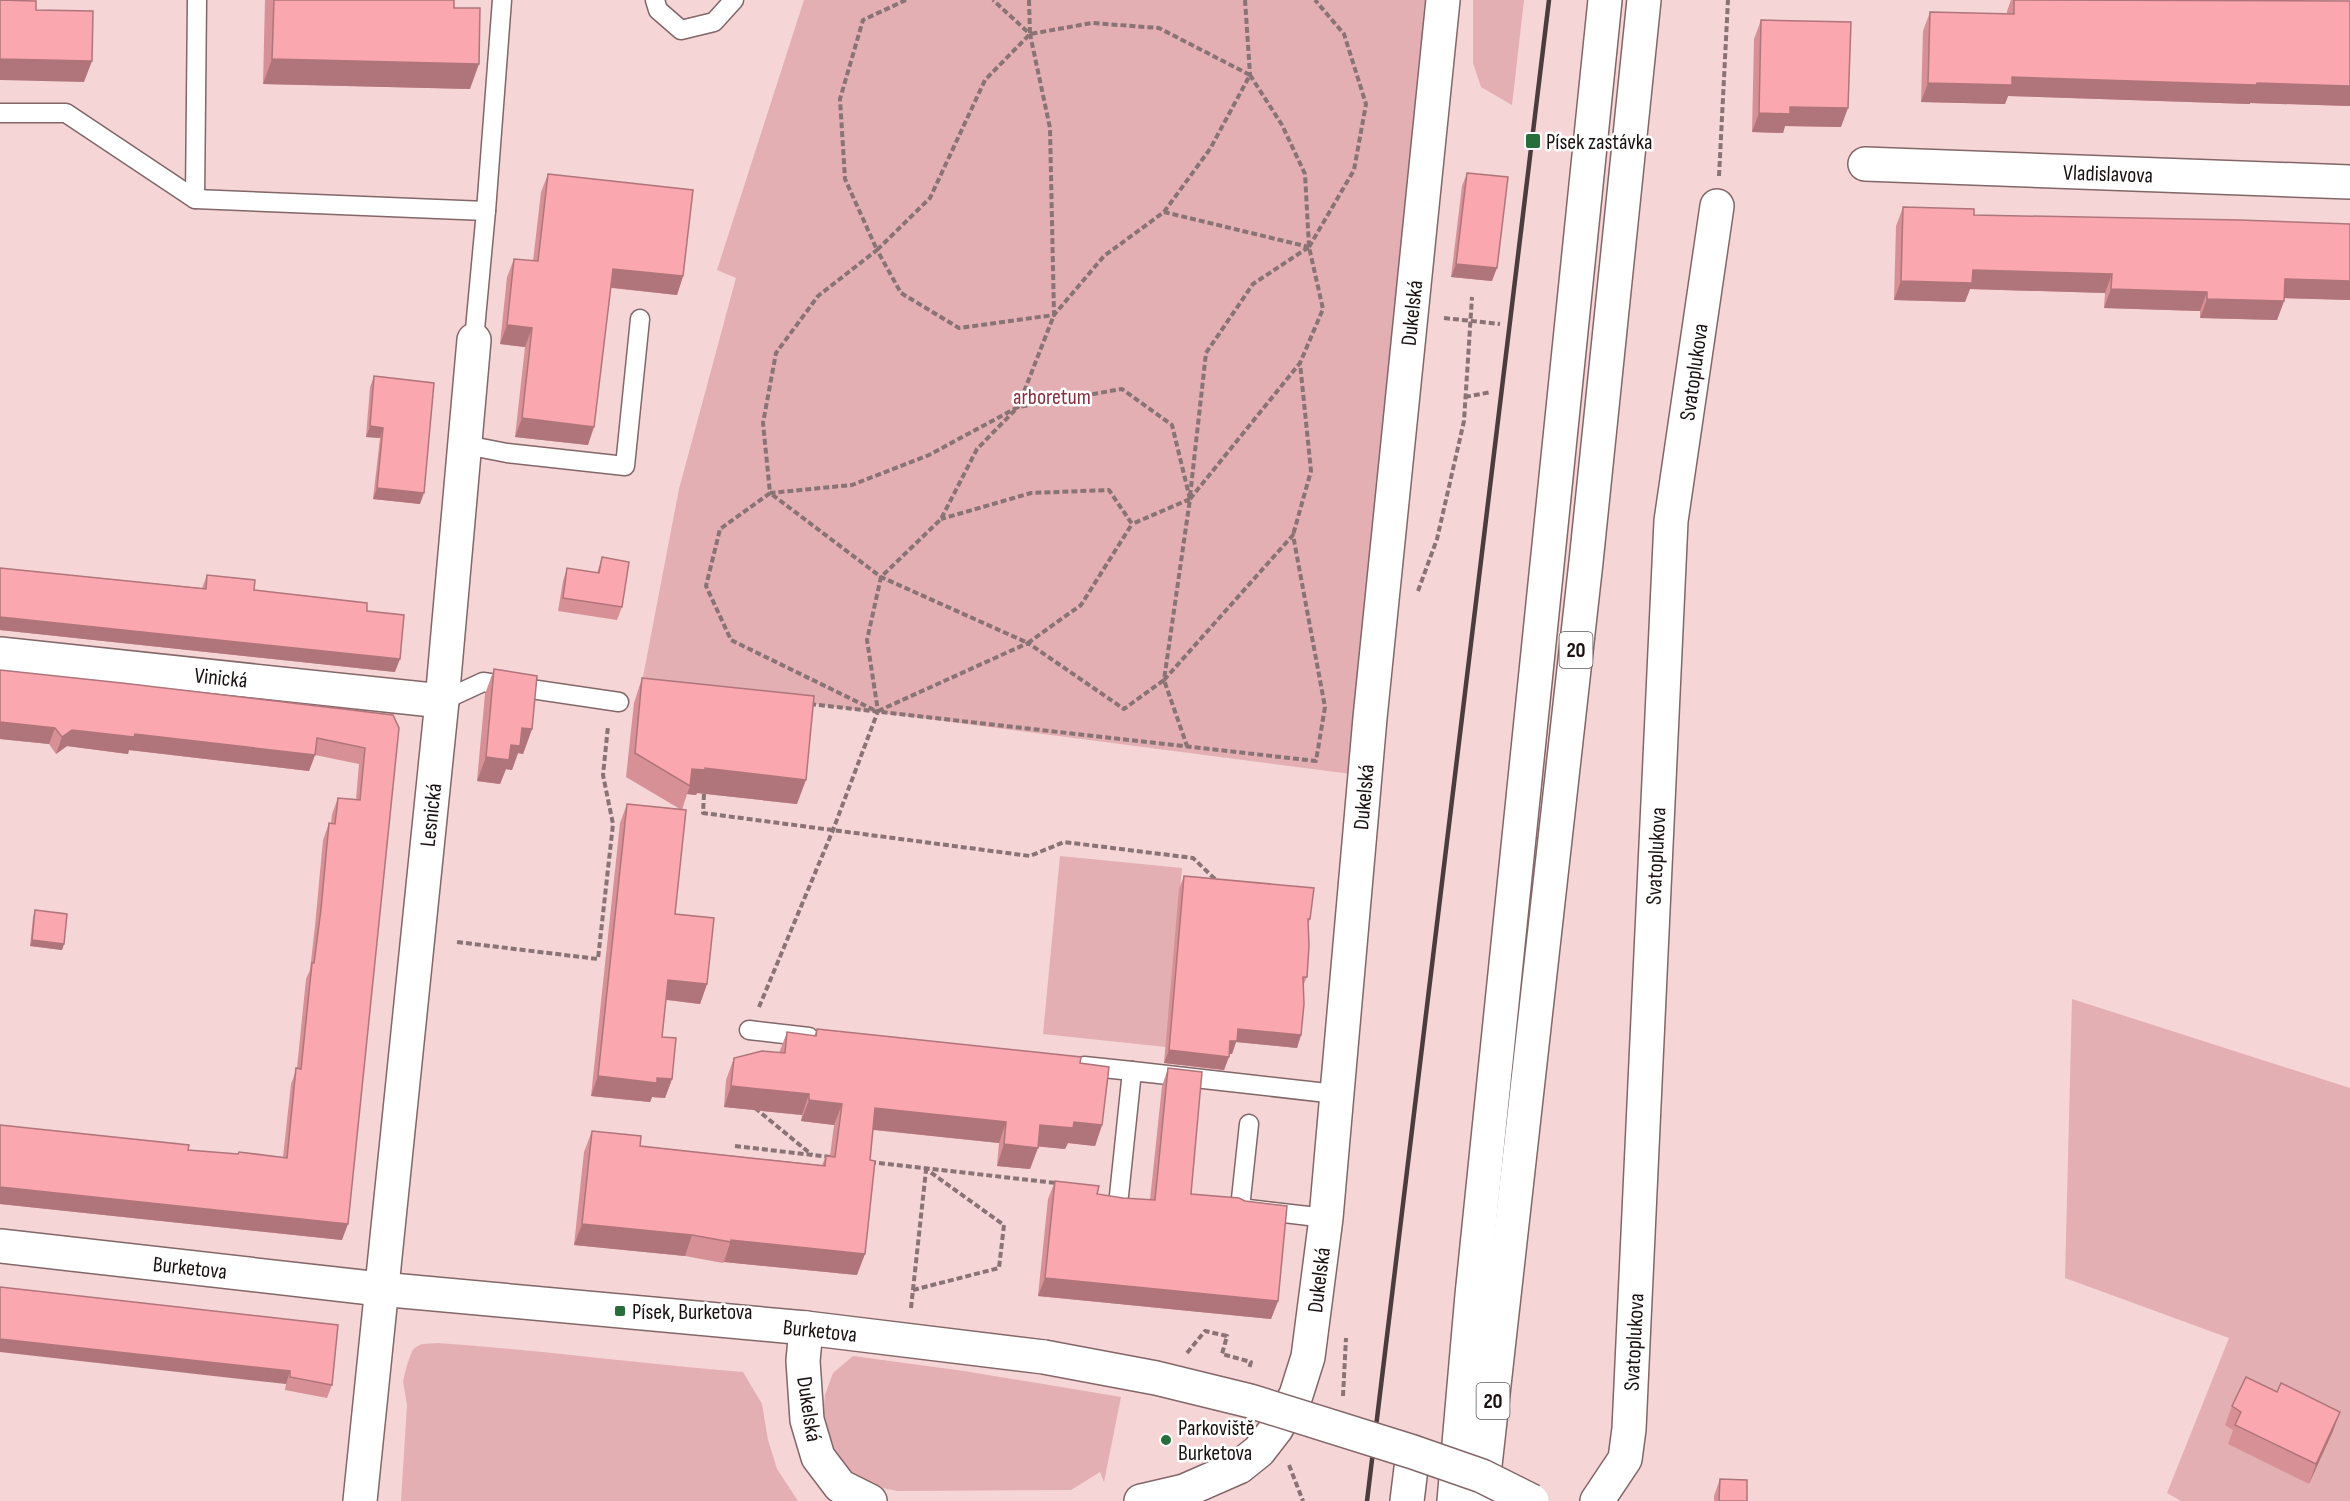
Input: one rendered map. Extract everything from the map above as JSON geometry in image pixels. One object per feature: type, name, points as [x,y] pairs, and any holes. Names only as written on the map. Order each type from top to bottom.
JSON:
[{"type":"main road","name":"Dukelská","points":[[1141,1501],[1184,1491],[1239,1467],[1259,1451],[1276,1429],[1296,1395],[1308,1357],[1326,1218],[1370,718],[1443,0]]},
{"type":"main road","name":"20","points":[[1454,1501],[1472,1295],[1605,0]]},
{"type":"main road","name":"20","points":[[1481,1501],[1585,574],[1644,0]]},
{"type":"main road","name":"Vladislavova","points":[[1865,164],[2350,182]]},
{"type":"main road","name":"Svatoplukova","points":[[1597,1501],[1624,1459],[1629,1429],[1671,521],[1717,206]]},
{"type":"main road","name":"Lesnická","points":[[380,1289],[442,701],[474,340]]},
{"type":"main road","name":"Vinická","points":[[0,654],[442,701]]},
{"type":"main road","name":"Burketova","points":[[0,1246],[380,1289],[806,1328],[1044,1357],[1156,1378],[1250,1401],[1482,1476],[1532,1501]]},
{"type":"main road","points":[[360,1501],[380,1289]]},
{"type":"main road","name":"Dukelská","points":[[806,1328],[803,1361],[807,1420],[818,1457],[840,1486],[870,1501]]},
{"type":"main road","points":[[1407,1501],[1413,1452]]},
{"type":"lane","points":[[195,199],[196,0]]},
{"type":"lane","points":[[474,340],[502,0]]},
{"type":"lane","points":[[655,0],[658,10],[681,30],[714,22],[734,0]]},
{"type":"lane","points":[[0,113],[66,113],[195,199],[486,212]]},
{"type":"lane","points":[[466,445],[507,453],[625,466],[640,319]]},
{"type":"lane","points":[[442,701],[483,682],[615,701]]},
{"type":"lane","points":[[749,1030],[831,1039]]},
{"type":"lane","points":[[1063,1064],[1336,1094]]},
{"type":"lane","points":[[1118,1205],[1132,1071]]},
{"type":"lane","points":[[1249,1124],[1240,1208],[1326,1218]]},
{"type":"path","points":[[906,0],[863,21],[840,99],[845,179],[877,250],[901,293],[959,328],[1054,315]]},
{"type":"path","points":[[993,0],[1030,34]]},
{"type":"path","points":[[1029,0],[1030,34],[1050,128],[1054,315]]},
{"type":"path","points":[[878,711],[1029,643],[1081,605],[1132,524],[1190,499],[1300,363],[1323,309],[1309,247],[1305,174],[1282,125],[1250,75],[1245,0]]},
{"type":"path","points":[[1187,747],[1164,680],[1190,499],[1206,353],[1253,284],[1309,247],[1354,170],[1366,104],[1344,34],[1315,0]]},
{"type":"path","points":[[1717,206],[1728,0]]},
{"type":"path","points":[[1250,75],[1159,28],[1092,23],[1030,34],[985,80],[930,198],[877,250],[818,296],[776,353],[763,423],[770,493],[881,577],[1029,643],[1124,709],[1164,680],[1293,535],[1311,471],[1300,363]]},
{"type":"path","points":[[749,1030],[832,830],[878,711],[867,640],[881,577],[940,519],[977,449],[1018,407],[1054,315],[1104,256],[1164,212],[1210,149],[1250,75]]},
{"type":"path","points":[[1164,212],[1309,247]]},
{"type":"path","points":[[1414,601],[1437,539],[1464,421],[1472,297]]},
{"type":"path","points":[[1470,322],[1500,324]]},
{"type":"path","points":[[878,711],[731,640],[706,586],[720,529],[770,493],[852,485],[929,455],[1018,407],[1122,389],[1172,425],[1190,499]]},
{"type":"path","points":[[1465,397],[1491,392]]},
{"type":"path","points":[[940,519],[1031,493],[1109,490],[1132,524]]},
{"type":"path","points":[[807,703],[1316,761],[1326,707],[1293,535]]},
{"type":"path","points":[[457,942],[598,959],[613,824],[603,775],[615,701]]},
{"type":"path","points":[[704,794],[703,813],[1030,856],[1064,842],[1193,858],[1217,881],[1217,889]]},
{"type":"path","points":[[750,1104],[812,1155]]},
{"type":"path","points":[[735,1146],[835,1158]]},
{"type":"path","points":[[869,1162],[1062,1184]]},
{"type":"path","points":[[910,1312],[926,1169]]},
{"type":"path","points":[[913,1290],[999,1268],[1004,1225],[926,1169]]},
{"type":"path","points":[[1227,1336],[1222,1354],[1251,1362],[1248,1372]]},
{"type":"green space","name":"arboretum","points":[[804,0],[1432,0],[1351,774],[642,682],[679,489],[736,278],[717,270]]},
{"type":"green space","points":[[1473,0],[1524,0],[1512,105],[1481,87],[1473,63]]},
{"type":"green space","points":[[1060,856],[1182,868],[1166,1047],[1043,1034]]},
{"type":"green space","points":[[2072,999],[2350,1088],[2350,1501],[2181,1501],[2167,1493],[2229,1338],[2065,1278]]},
{"type":"green space","points":[[438,1343],[743,1372],[762,1404],[768,1440],[777,1469],[798,1501],[401,1501],[407,1405],[403,1381],[412,1351],[422,1344]]},
{"type":"green space","points":[[853,1356],[964,1371],[1121,1397],[1104,1482],[1100,1472],[1071,1490],[897,1491],[864,1484],[836,1458],[822,1422],[825,1395],[833,1373]]},
{"type":"building","points":[[0,0],[36,1],[36,10],[93,11],[92,61],[0,59]]},
{"type":"building","points":[[274,0],[454,0],[454,8],[480,8],[479,64],[272,59]]},
{"type":"building","points":[[2014,0],[2350,1],[2350,86],[2012,77],[2012,85],[1928,83],[1930,12],[2014,14]]},
{"type":"building","points":[[1761,20],[1851,22],[1848,108],[1790,107],[1790,114],[1759,113]]},
{"type":"building","points":[[1467,173],[1508,177],[1497,268],[1456,264]]},
{"type":"building","points":[[548,174],[693,190],[683,276],[613,269],[594,427],[522,418],[532,328],[507,325],[514,259],[538,261]]},
{"type":"building","points":[[1903,207],[1974,209],[1974,215],[2350,224],[2350,281],[2285,279],[2284,301],[2207,299],[2207,292],[2111,289],[2112,274],[1973,270],[1972,283],[1901,281]]},
{"type":"building","points":[[374,376],[434,383],[424,493],[377,488],[383,428],[370,426]]},
{"type":"building","points":[[602,557],[629,562],[622,607],[563,598],[567,568],[599,573]]},
{"type":"building","points":[[0,568],[206,589],[207,575],[255,580],[254,590],[367,603],[367,611],[404,615],[400,659],[0,617]]},
{"type":"building","points":[[494,669],[537,676],[532,729],[522,728],[520,746],[511,745],[509,760],[486,757]]},
{"type":"building","points":[[0,670],[393,715],[399,728],[348,1224],[0,1187],[0,1125],[189,1145],[188,1150],[238,1154],[239,1152],[287,1158],[296,1068],[301,1069],[329,823],[335,824],[338,798],[360,800],[365,748],[317,738],[315,755],[135,734],[134,737],[72,730],[62,737],[55,728],[0,722]]},
{"type":"building","points":[[642,678],[814,696],[806,780],[705,768],[705,770],[692,769],[690,786],[635,753]]},
{"type":"building","points":[[627,804],[686,810],[675,914],[714,918],[707,984],[668,980],[662,1037],[676,1038],[672,1079],[657,1078],[657,1083],[598,1076]]},
{"type":"building","points":[[1184,876],[1314,888],[1310,919],[1308,919],[1309,946],[1307,977],[1303,977],[1304,1004],[1301,1035],[1238,1029],[1237,1041],[1230,1041],[1229,1057],[1169,1050]]},
{"type":"building","points":[[35,910],[67,914],[64,944],[32,940]]},
{"type":"building","points":[[817,1029],[1081,1057],[1080,1063],[1109,1067],[1102,1125],[1074,1122],[1073,1128],[1040,1125],[1038,1148],[1004,1144],[1006,1122],[875,1108],[870,1160],[875,1161],[865,1254],[731,1240],[731,1242],[692,1235],[582,1224],[592,1131],[641,1136],[640,1146],[825,1166],[826,1156],[835,1157],[842,1104],[809,1100],[809,1094],[731,1086],[734,1058],[762,1051],[785,1053],[787,1032],[816,1036]]},
{"type":"building","points":[[1168,1068],[1202,1072],[1191,1194],[1239,1198],[1245,1201],[1287,1206],[1278,1301],[1045,1278],[1055,1181],[1099,1186],[1097,1194],[1155,1200]]},
{"type":"building","points":[[0,1287],[338,1325],[332,1385],[290,1377],[290,1371],[0,1339]]},
{"type":"building","points":[[2246,1377],[2277,1392],[2281,1383],[2340,1412],[2316,1464],[2235,1425],[2241,1412],[2232,1406]]},
{"type":"building","points":[[1720,1479],[1747,1480],[1747,1501],[1719,1501]]},
{"type":"railway","points":[[1367,1501],[1549,0]]},
{"type":"place","name":"Písek zastávka","points":[[1533,141]]},
{"type":"place","name":"Písek, Burketova","points":[[620,1311]]},
{"type":"place","name":"Parkoviště Burketova","points":[[1166,1440]]}]
